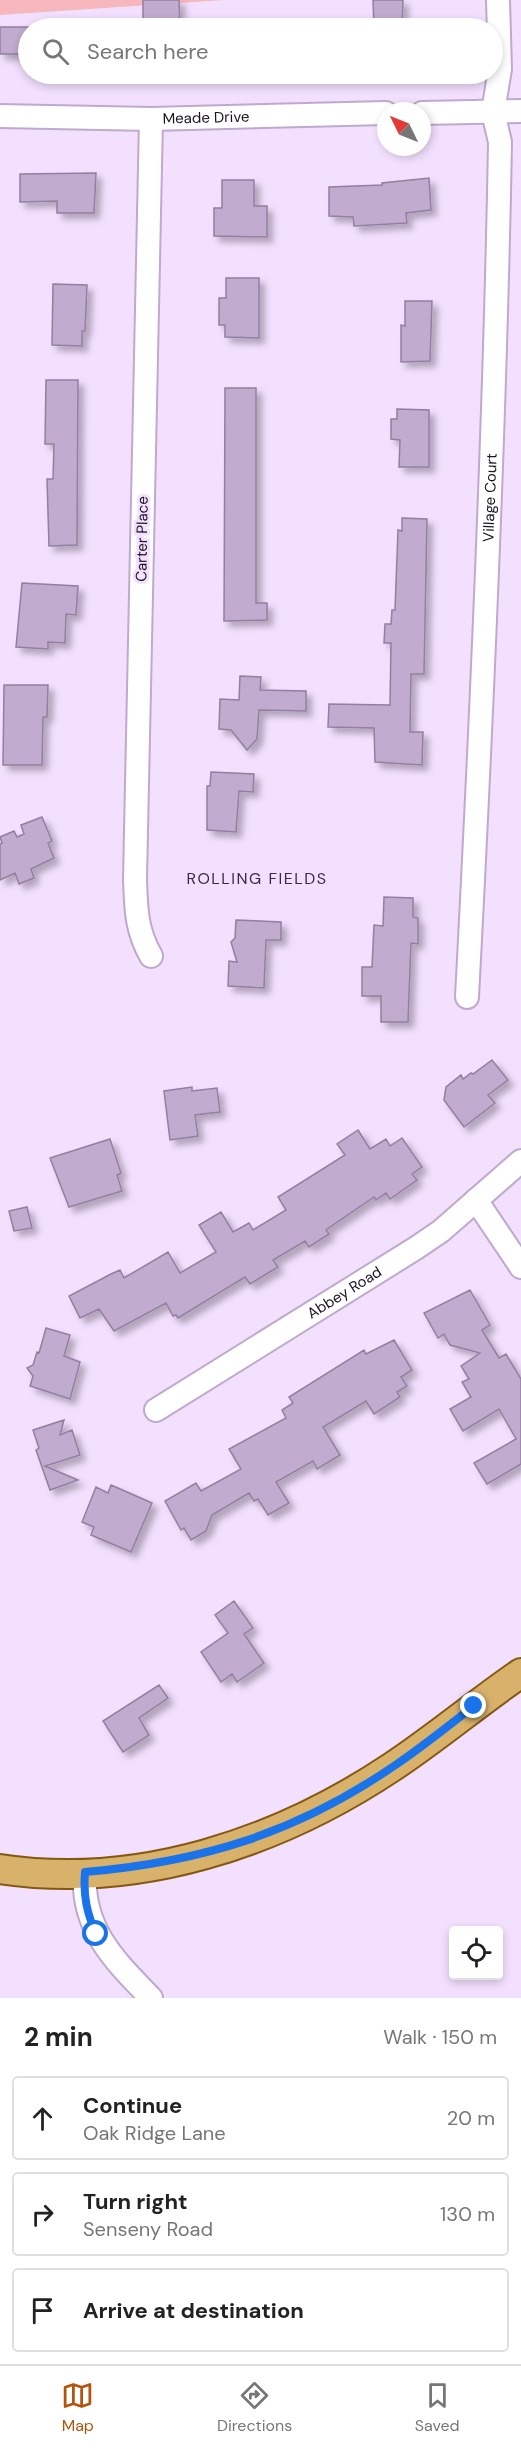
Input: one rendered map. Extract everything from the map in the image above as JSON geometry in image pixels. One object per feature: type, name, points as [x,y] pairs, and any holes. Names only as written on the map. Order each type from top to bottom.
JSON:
[{"type":"main road","points":[[0,1869],[85,1872],[140,1867],[192,1858],[244,1843],[294,1824],[344,1797],[394,1766],[521,1673]]},
{"type":"street","name":"Village Court","points":[[498,0],[499,18]]},
{"type":"street","name":"Village Court","points":[[467,998],[485,648],[496,343],[500,142],[493,112],[498,84]]},
{"type":"street","points":[[431,113],[521,111]]},
{"type":"street","name":"Meade Drive","points":[[0,116],[151,118],[377,113]]},
{"type":"street","name":"Meade Drive","points":[[0,124],[26,118]]},
{"type":"street","name":"Carter Place","points":[[151,118],[135,879],[136,920],[141,939],[151,956]]},
{"type":"street","name":"Abbey Road","points":[[156,1410],[417,1248],[521,1161]]},
{"type":"street","points":[[476,1200],[521,1267]]},
{"type":"street","points":[[85,1872],[84,1893],[87,1914],[96,1934],[151,1998]]},
{"type":"shaded area","points":[[0,0],[224,0],[0,15]]},
{"type":"building","points":[[143,0],[179,0],[180,18],[143,18]]},
{"type":"building","points":[[373,0],[403,0],[402,18],[374,18]]},
{"type":"building","points":[[0,27],[18,27],[18,54],[0,54]]},
{"type":"building","points":[[96,173],[94,213],[57,213],[57,201],[20,202],[20,174]]},
{"type":"building","points":[[429,178],[431,210],[406,213],[407,223],[354,226],[353,217],[329,216],[329,187],[382,185],[382,183]]},
{"type":"building","points":[[222,180],[254,180],[254,206],[267,206],[267,237],[214,236],[214,208],[222,208]]},
{"type":"building","points":[[226,278],[259,278],[259,338],[225,337],[225,325],[219,325],[219,298],[226,298]]},
{"type":"building","points":[[53,284],[87,285],[82,346],[52,345]]},
{"type":"building","points":[[405,301],[432,301],[430,361],[401,362],[401,325],[405,326]]},
{"type":"building","points":[[46,380],[78,380],[77,545],[49,546],[47,479],[53,479],[54,444],[45,444]]},
{"type":"building","points":[[225,388],[256,388],[256,603],[267,603],[267,620],[224,621]]},
{"type":"building","points":[[397,409],[429,410],[429,467],[399,467],[400,440],[391,439],[391,419],[397,419]]},
{"type":"building","points":[[402,518],[427,519],[424,674],[411,674],[410,732],[423,732],[422,765],[375,762],[374,728],[328,727],[329,704],[390,705],[391,643],[384,643],[385,624],[391,624],[392,610],[395,610],[398,530],[402,531]]},
{"type":"building","points":[[22,583],[78,586],[76,615],[66,614],[65,643],[48,642],[48,649],[16,647]]},
{"type":"building","points":[[240,676],[261,677],[260,690],[306,691],[306,711],[259,710],[257,739],[247,750],[231,730],[219,729],[220,699],[239,700]]},
{"type":"building","points":[[4,685],[48,685],[47,717],[43,717],[42,765],[3,765]]},
{"type":"building","points":[[211,772],[254,774],[253,792],[239,791],[236,832],[207,830],[207,786],[210,786]]},
{"type":"building","points":[[42,817],[52,841],[48,843],[54,858],[31,869],[34,878],[19,884],[15,873],[0,880],[0,844],[2,843],[0,837],[14,831],[17,837],[24,834],[21,825]]},
{"type":"building","points":[[384,897],[413,898],[413,917],[418,918],[418,944],[411,943],[408,1022],[381,1022],[381,996],[362,996],[362,967],[372,967],[374,925],[383,926]]},
{"type":"building","points":[[236,920],[281,922],[281,940],[266,940],[264,988],[228,986],[229,961],[237,962],[231,942],[235,938]]},
{"type":"building","points":[[492,1060],[508,1080],[488,1095],[495,1103],[464,1127],[444,1100],[446,1087],[461,1075],[463,1079]]},
{"type":"building","points":[[192,1087],[192,1091],[217,1088],[220,1112],[195,1115],[198,1136],[170,1140],[164,1091]]},
{"type":"building","points":[[358,1130],[370,1149],[386,1139],[390,1146],[402,1138],[422,1167],[412,1174],[417,1180],[390,1199],[386,1193],[376,1200],[374,1197],[326,1230],[329,1234],[309,1247],[305,1241],[273,1260],[278,1267],[250,1284],[245,1277],[178,1318],[176,1315],[173,1316],[166,1303],[114,1331],[99,1309],[80,1318],[69,1296],[111,1274],[120,1270],[124,1278],[168,1252],[180,1273],[216,1252],[199,1225],[221,1212],[233,1232],[249,1223],[253,1230],[286,1210],[278,1197],[345,1155],[337,1144]]},
{"type":"building","points":[[110,1139],[121,1173],[117,1175],[122,1191],[69,1207],[50,1158]]},
{"type":"building","points":[[27,1207],[32,1228],[14,1231],[9,1211]]},
{"type":"building","points":[[470,1290],[490,1325],[482,1330],[499,1358],[506,1354],[521,1379],[521,1464],[487,1484],[474,1463],[516,1439],[499,1409],[463,1431],[450,1409],[471,1397],[462,1382],[469,1379],[461,1366],[480,1353],[450,1345],[444,1334],[438,1338],[424,1313]]},
{"type":"building","points":[[46,1328],[70,1335],[64,1356],[80,1362],[70,1399],[30,1386],[33,1376],[27,1368],[33,1365],[37,1352],[39,1353]]},
{"type":"building","points":[[394,1340],[412,1370],[401,1377],[407,1386],[397,1392],[400,1397],[374,1414],[366,1401],[323,1427],[340,1455],[317,1469],[313,1461],[276,1482],[289,1503],[268,1515],[258,1499],[254,1501],[249,1493],[212,1515],[206,1531],[191,1540],[184,1528],[181,1530],[165,1501],[196,1483],[201,1491],[241,1469],[229,1449],[286,1418],[282,1410],[293,1403],[289,1397],[364,1350],[366,1354]]},
{"type":"building","points":[[64,1420],[60,1435],[72,1430],[80,1455],[45,1466],[78,1480],[50,1490],[36,1450],[39,1448],[33,1430]]},
{"type":"building","points":[[111,1485],[152,1503],[131,1552],[91,1535],[94,1527],[82,1522],[96,1487],[108,1493]]},
{"type":"building","points":[[234,1601],[253,1628],[244,1634],[264,1663],[237,1682],[232,1674],[221,1682],[201,1652],[228,1633],[215,1615]]},
{"type":"building","points":[[159,1685],[168,1698],[139,1718],[149,1735],[123,1752],[103,1721]]},
{"type":"district","name":"ROLLING FIELDS","points":[[257,878]]},
{"type":"route","points":[[96,1934],[87,1914],[84,1893],[85,1872],[140,1867],[192,1858],[244,1843],[294,1824],[394,1766],[474,1706]]}]
